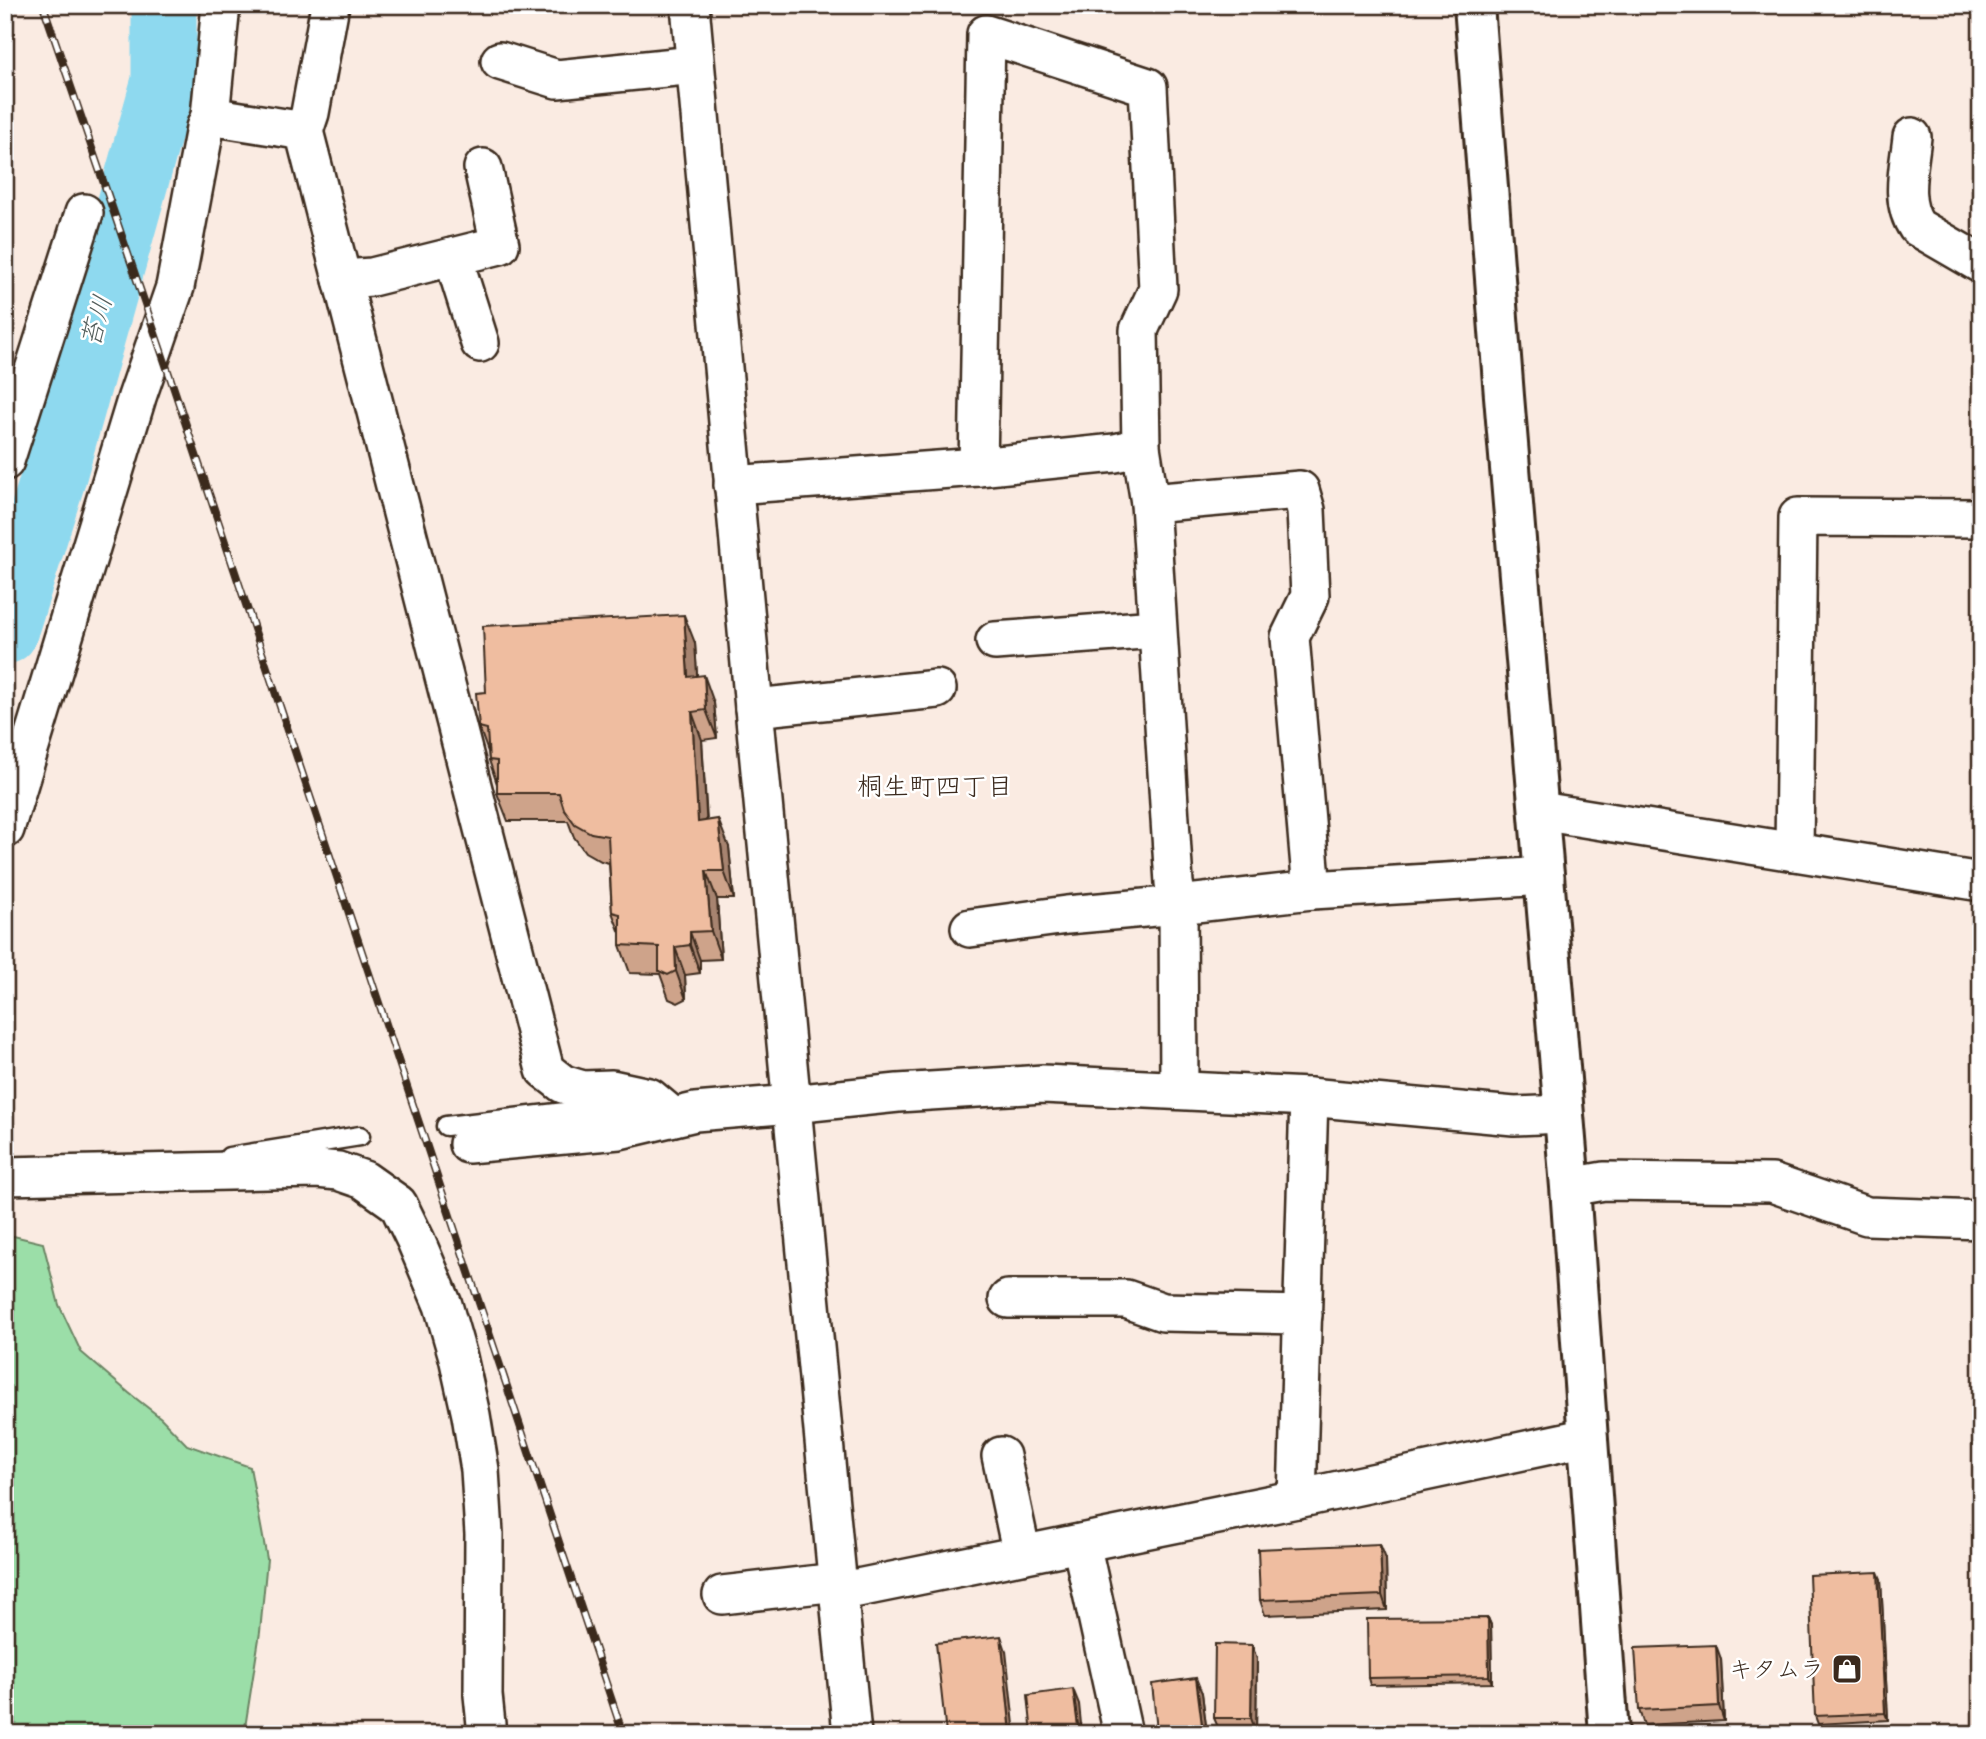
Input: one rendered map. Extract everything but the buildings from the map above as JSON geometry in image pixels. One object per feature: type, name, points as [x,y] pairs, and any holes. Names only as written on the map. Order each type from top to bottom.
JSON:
[{"type":"street","points":[[5,829],[137,397],[175,287],[205,128],[210,116],[221,5]]},
{"type":"street","points":[[330,5],[310,113],[304,131],[545,1070],[563,1084],[583,1090],[612,1090],[649,1097],[667,1112]]},
{"type":"street","points":[[690,5],[852,1734]]},
{"type":"street","points":[[1474,5],[1570,1187],[1609,1734]]},
{"type":"street","points":[[978,467],[986,34],[1148,87],[1158,289],[1139,330],[1141,447],[1150,503],[1174,883],[1178,905],[1178,1089]]},
{"type":"street","points":[[500,61],[557,79],[695,65]]},
{"type":"street","points":[[210,116],[304,131]]},
{"type":"street","points":[[1912,137],[1906,197],[1911,218],[1917,227],[1981,264]]},
{"type":"street","points":[[342,279],[372,277],[500,245],[483,168]]},
{"type":"street","points":[[5,461],[84,213]]},
{"type":"street","points":[[453,257],[480,344]]},
{"type":"street","points":[[733,485],[978,467],[1115,453],[1141,447]]},
{"type":"street","points":[[1150,503],[1300,490],[1306,510],[1310,596],[1290,637],[1312,890]]},
{"type":"street","points":[[1794,852],[1798,517],[1981,519]]},
{"type":"street","points":[[995,640],[1143,630],[1157,625]]},
{"type":"street","points":[[754,708],[937,689]]},
{"type":"street","points":[[1540,811],[1981,882]]},
{"type":"street","points":[[970,928],[1312,890],[1545,876]]},
{"type":"street","points":[[457,1135],[619,1130],[667,1112],[1043,1084],[1309,1097],[1514,1116],[1563,1114]]},
{"type":"street","points":[[1297,1499],[1309,1097]]},
{"type":"street","points":[[5,1176],[317,1169],[338,1171],[364,1180],[398,1204],[443,1305],[471,1415],[480,1470],[484,1534],[483,1695],[487,1734]]},
{"type":"street","points":[[1570,1187],[1604,1181],[1772,1183],[1867,1216],[1981,1220]]},
{"type":"street","points":[[1008,1299],[1126,1299],[1163,1312],[1303,1315]]},
{"type":"street","points":[[722,1595],[837,1587],[1022,1555],[1588,1437]]},
{"type":"street","points":[[1001,1456],[1022,1555]]},
{"type":"street","points":[[1081,1543],[1123,1734]]},
{"type":"lane","points":[[166,1172],[245,1153],[360,1136]]},
{"type":"green space","points":[[5,1234],[43,1243],[59,1305],[81,1352],[161,1418],[187,1445],[250,1467],[267,1559],[260,1632],[244,1734],[5,1734]]},
{"type":"waterway","name":"苔川","points":[[5,632],[53,479],[164,81],[164,5]]},
{"type":"railway","points":[[43,5],[623,1734]]},
{"type":"place","name":"キタムラ","points":[[1847,1669]]},
{"type":"district","name":"桐生町四丁目","points":[[935,787]]}]
